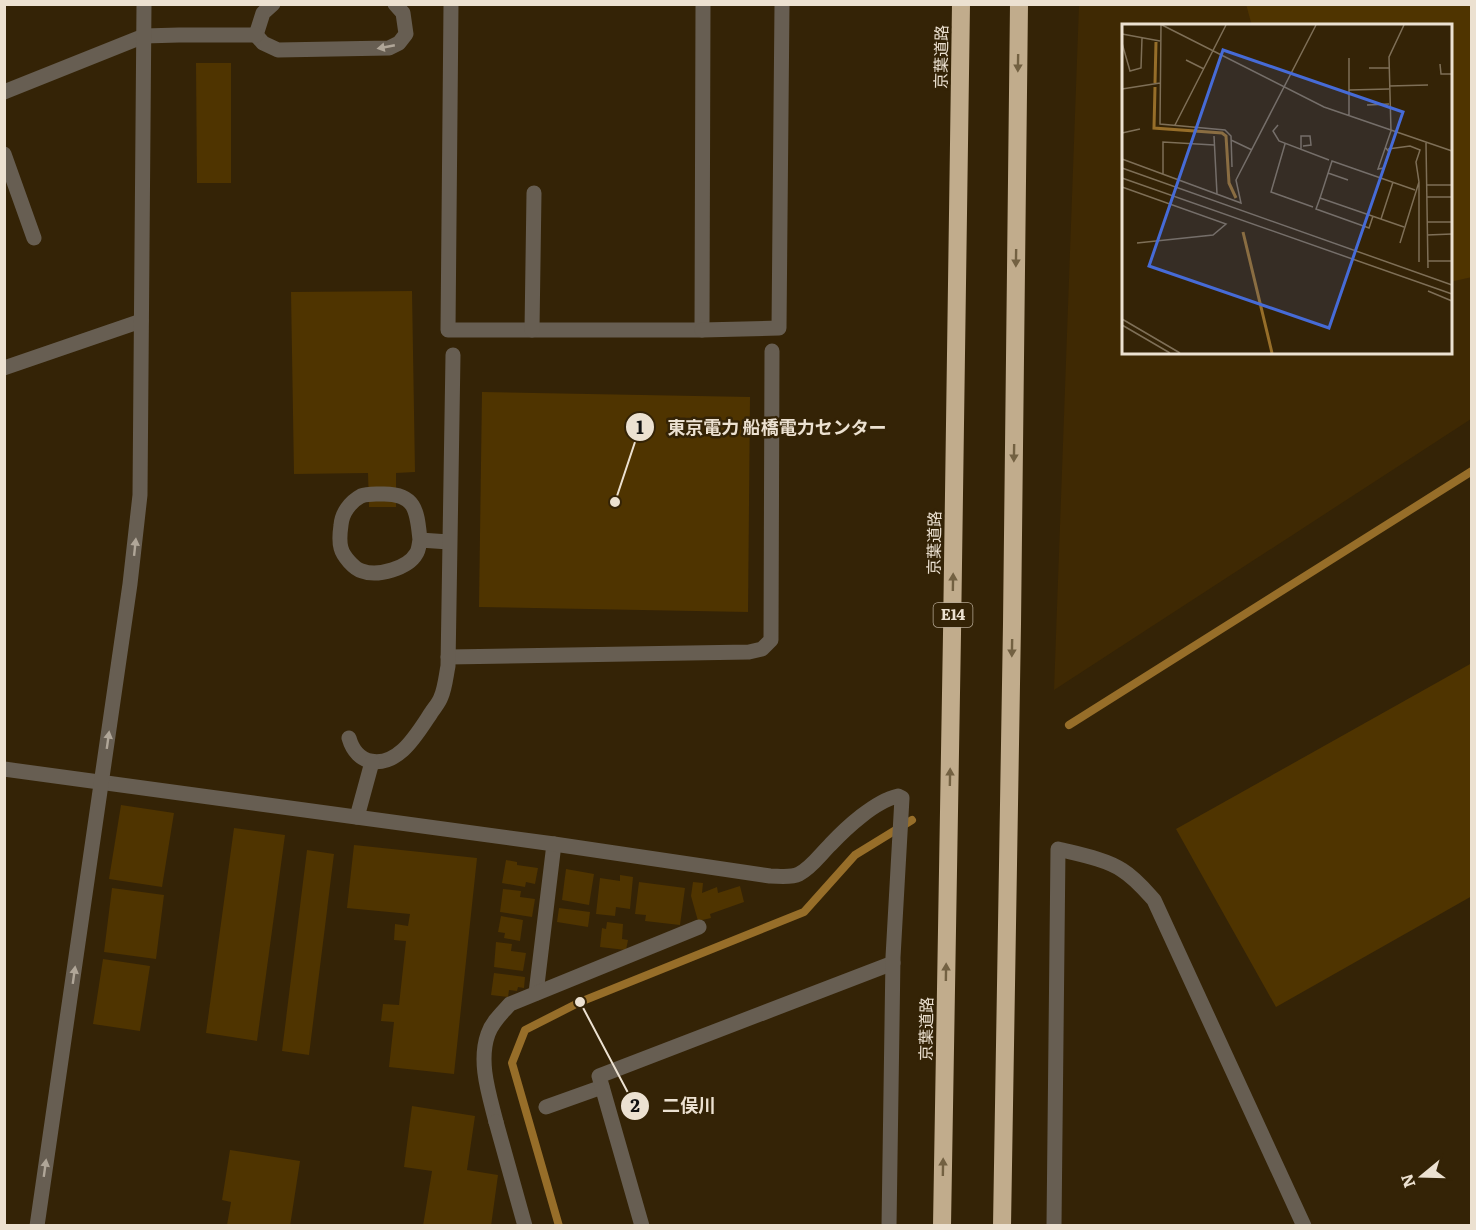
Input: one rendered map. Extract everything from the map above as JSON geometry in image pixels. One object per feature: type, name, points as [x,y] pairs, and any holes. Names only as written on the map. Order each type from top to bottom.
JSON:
[{"type":"highway","name":"京葉道路","points":[[942,1226],[961,4]]},
{"type":"highway","points":[[1002,1226],[1019,4]]},
{"type":"street","points":[[37,1226],[102,783],[140,495],[144,4]]},
{"type":"street","points":[[4,92],[144,36],[256,35],[264,43],[278,50],[389,48],[399,43],[406,34],[403,13],[395,4]]},
{"type":"street","points":[[451,4],[448,330],[779,328],[782,4]]},
{"type":"street","points":[[702,330],[703,4]]},
{"type":"street","points":[[256,35],[264,7]]},
{"type":"street","points":[[4,154],[34,238]]},
{"type":"street","points":[[532,330],[534,193]]},
{"type":"street","points":[[4,368],[141,321]]},
{"type":"street","points":[[448,657],[750,652],[762,649],[771,640],[772,351]]},
{"type":"street","points":[[349,738],[352,748],[362,759],[379,762],[391,758],[403,750],[414,738],[442,697],[448,666],[453,355]]},
{"type":"street","points":[[369,494],[404,496],[411,503],[418,518],[420,540],[416,554],[406,564],[380,573],[361,571],[349,561],[341,549],[342,516],[350,504],[369,494]]},
{"type":"street","points":[[420,540],[449,542]]},
{"type":"street","points":[[357,817],[372,762]]},
{"type":"street","points":[[4,769],[771,876],[797,875],[812,865],[843,831],[878,804],[888,798],[898,796],[902,798],[893,963],[889,1226]]},
{"type":"street","points":[[536,993],[554,844]]},
{"type":"street","points":[[1054,1226],[1058,849],[1090,857],[1121,869],[1154,900],[1304,1226]]},
{"type":"street","points":[[525,1226],[489,1095],[484,1049],[489,1032],[510,1004],[699,927]]},
{"type":"street","points":[[642,1226],[599,1076],[893,963]]},
{"type":"street","points":[[546,1107],[602,1087]]},
{"type":"shaded area","points":[[1079,5],[1471,5],[1471,419],[1054,690]]},
{"type":"building","points":[[1246,4],[1472,4],[1472,277],[1452,282],[1452,24],[1251,24]]},
{"type":"building","points":[[196,63],[231,63],[231,183],[197,183]]},
{"type":"building","points":[[412,291],[415,472],[396,473],[396,507],[369,507],[368,473],[294,474],[291,292]]},
{"type":"building","points":[[482,392],[750,397],[748,612],[479,607]]},
{"type":"building","points":[[1472,663],[1472,896],[1276,1007],[1176,829]]},
{"type":"building","points":[[121,805],[174,813],[162,887],[109,879]]},
{"type":"building","points":[[234,828],[285,835],[257,1041],[206,1033]]},
{"type":"building","points":[[354,845],[477,858],[454,1074],[389,1067],[394,1022],[381,1021],[383,1004],[399,1005],[406,941],[394,940],[395,924],[408,926],[410,914],[347,908]]},
{"type":"building","points":[[307,850],[334,854],[309,1055],[282,1051]]},
{"type":"building","points":[[506,860],[517,862],[517,865],[538,868],[535,884],[526,882],[525,887],[502,883]]},
{"type":"building","points":[[566,869],[594,874],[589,905],[562,900]]},
{"type":"building","points":[[620,875],[633,877],[630,909],[616,907],[615,916],[596,914],[600,878],[620,881]]},
{"type":"building","points":[[639,882],[685,888],[680,925],[645,921],[646,915],[635,914]]},
{"type":"building","points":[[693,882],[703,883],[702,893],[717,887],[718,893],[740,886],[744,902],[710,914],[711,918],[698,921],[691,896]]},
{"type":"building","points":[[112,888],[164,895],[156,959],[104,952]]},
{"type":"building","points":[[503,889],[521,891],[520,897],[535,899],[532,917],[500,912]]},
{"type":"building","points":[[559,908],[590,912],[588,927],[557,922]]},
{"type":"building","points":[[501,916],[523,920],[520,941],[504,938],[505,933],[498,932]]},
{"type":"building","points":[[607,922],[623,924],[622,939],[628,940],[626,950],[600,947],[602,928],[606,929]]},
{"type":"building","points":[[496,942],[512,944],[511,951],[526,953],[523,971],[494,967]]},
{"type":"building","points":[[103,959],[150,966],[140,1031],[93,1024]]},
{"type":"building","points":[[494,973],[525,977],[524,988],[518,987],[517,991],[509,990],[508,997],[491,995]]},
{"type":"building","points":[[412,1106],[475,1116],[467,1170],[498,1175],[491,1226],[423,1226],[432,1171],[404,1167]]},
{"type":"building","points":[[230,1150],[300,1161],[290,1226],[227,1225],[231,1202],[222,1200]]},
{"type":"waterway","points":[[1069,725],[1472,471]]},
{"type":"waterway","points":[[559,1226],[512,1063],[525,1030],[580,1002],[804,912],[855,855],[912,820]]},
{"type":"place","name":"東京電力 船橋電力センター","points":[[615,502]]},
{"type":"place","name":"二俣川","points":[[580,1002]]}]
